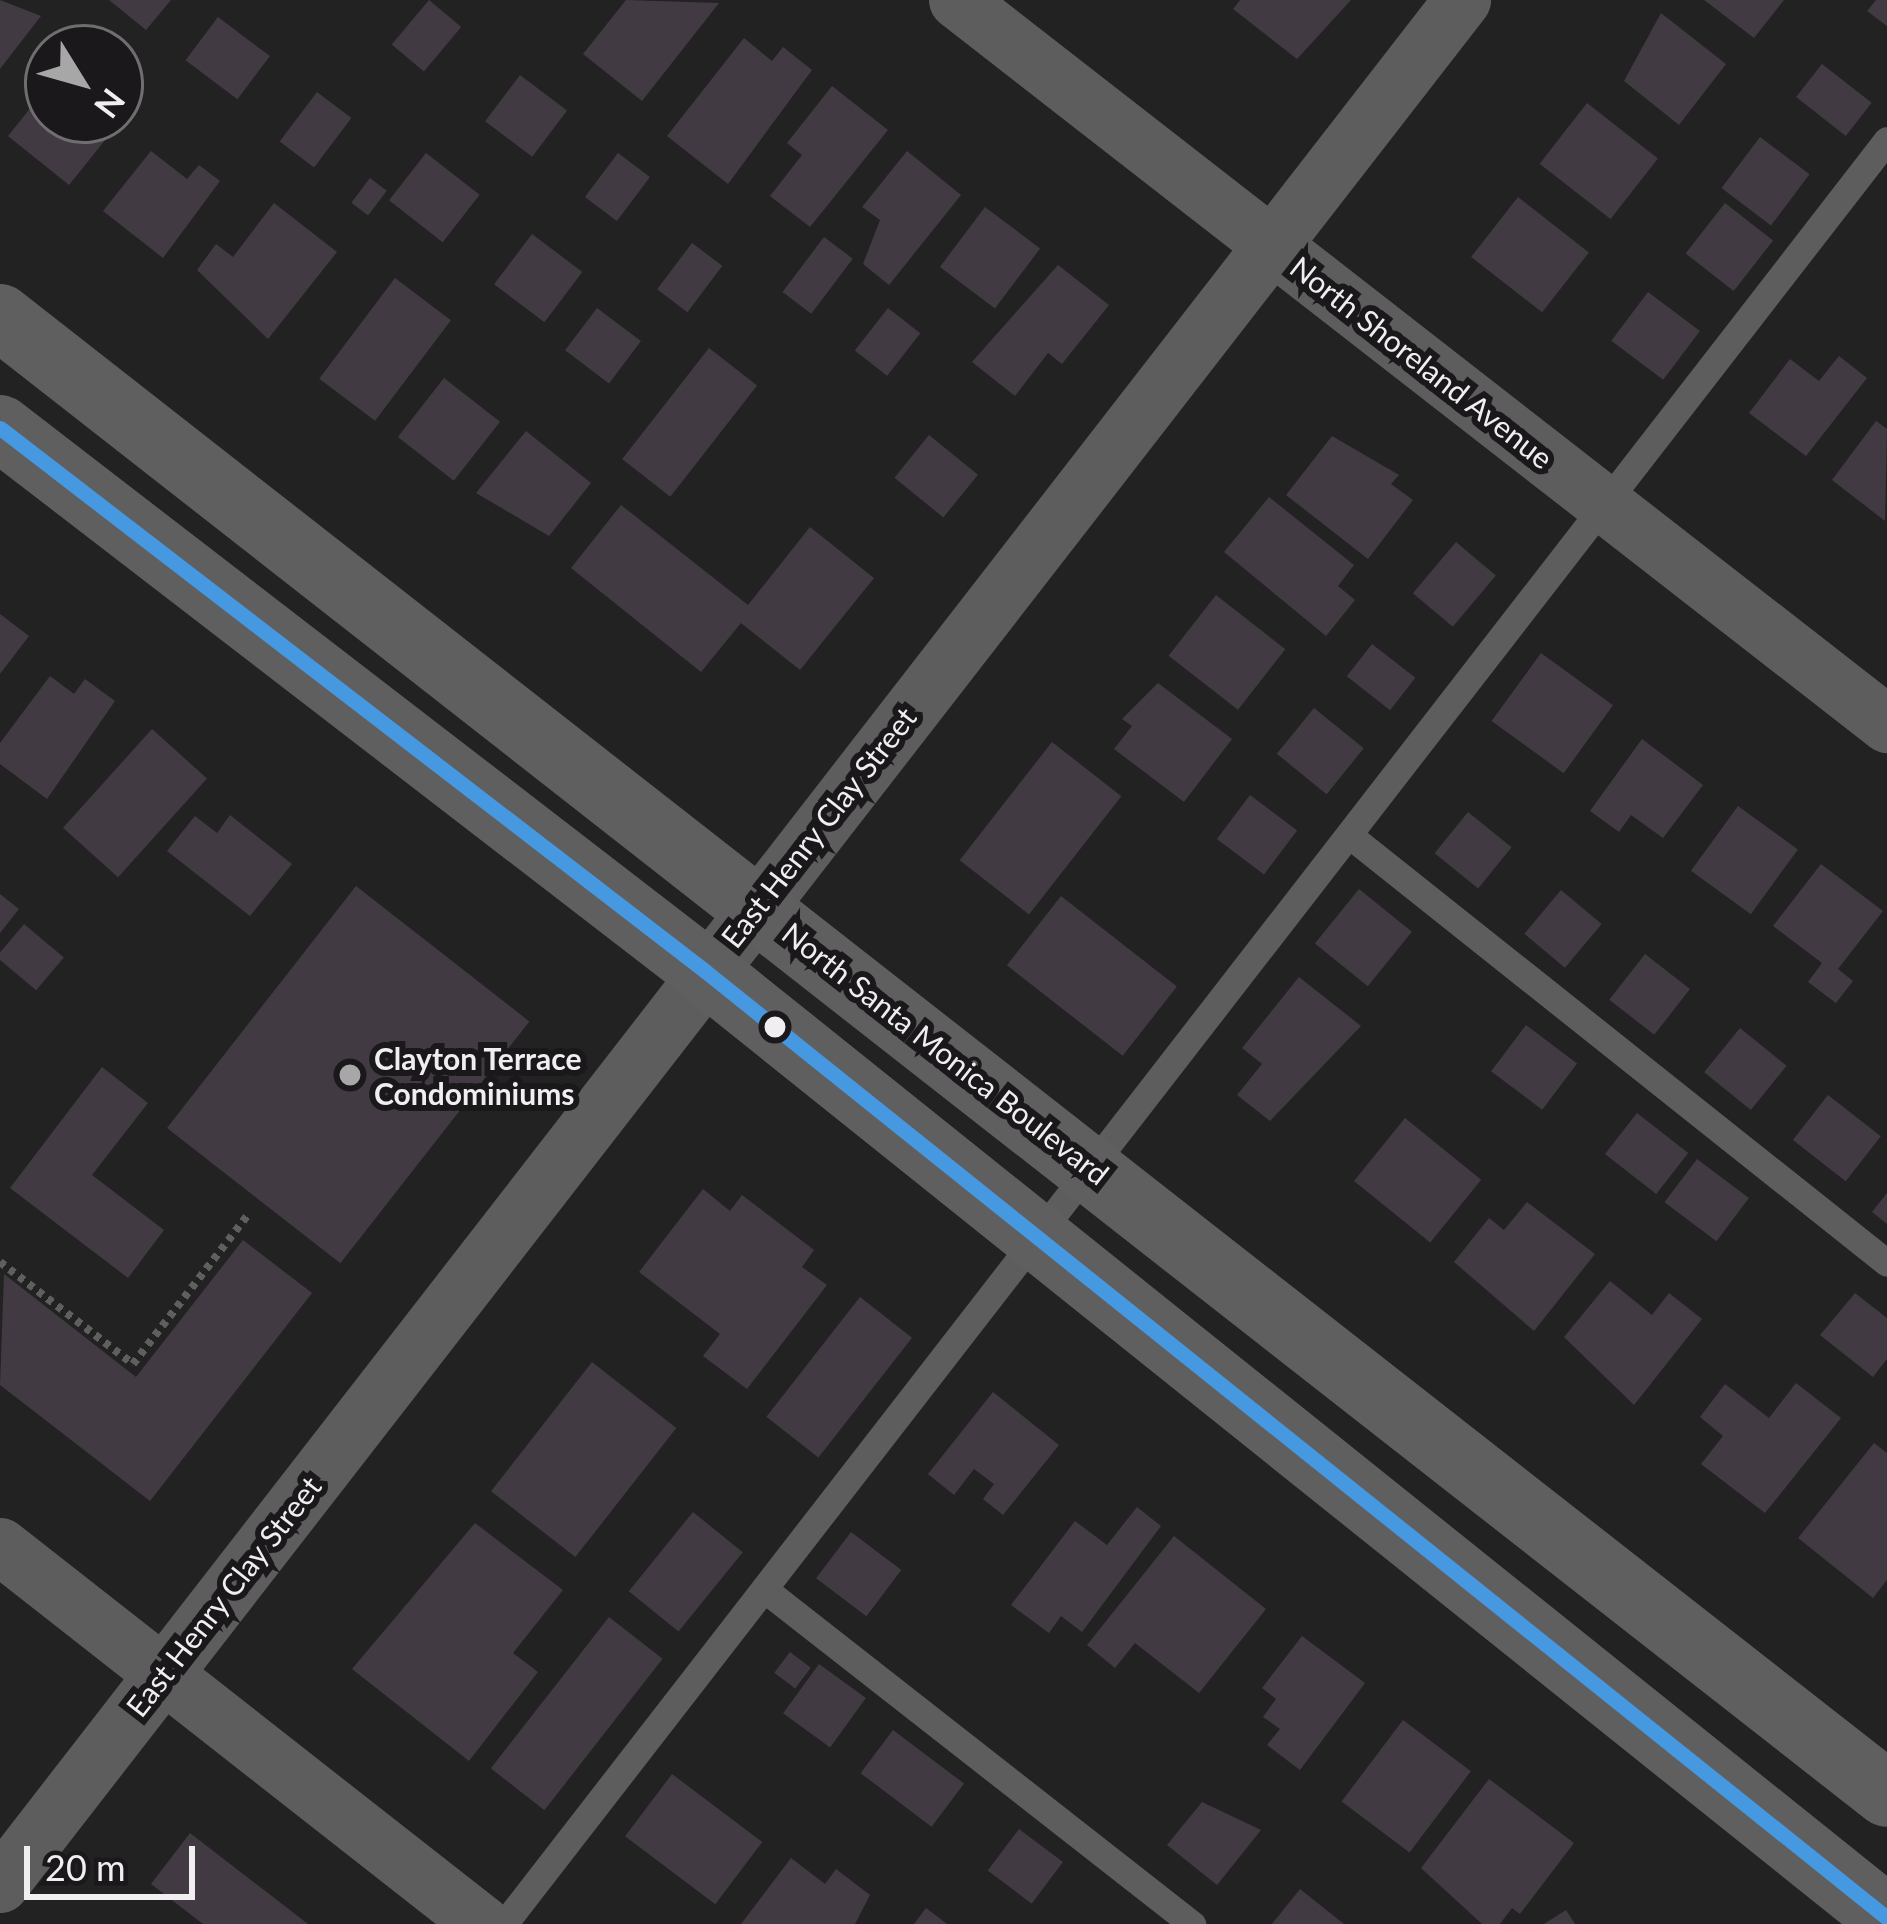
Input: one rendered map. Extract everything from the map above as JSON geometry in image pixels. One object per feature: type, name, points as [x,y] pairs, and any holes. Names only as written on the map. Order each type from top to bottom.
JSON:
[{"type":"street","name":"North Shoreland Avenue","points":[[957,0],[1887,724]]},
{"type":"street","name":"East Henry Clay Street","points":[[0,1884],[1462,0]]},
{"type":"street","name":"North Santa Monica Boulevard","points":[[0,317],[757,904],[1887,1794]]},
{"type":"street","points":[[0,428],[705,971],[1887,1918]]},
{"type":"street","points":[[0,1546],[482,1924]]},
{"type":"lane","points":[[504,1924],[1887,140]]},
{"type":"lane","points":[[1348,835],[1887,1263]]},
{"type":"lane","points":[[764,1588],[1192,1924]]},
{"type":"path","points":[[0,1262],[133,1364],[247,1216]]},
{"type":"building","points":[[0,0],[41,16],[35,24],[24,24],[24,38],[0,69]]},
{"type":"building","points":[[109,0],[171,0],[146,30]]},
{"type":"building","points":[[429,0],[461,27],[424,71],[392,44]]},
{"type":"building","points":[[626,0],[719,3],[642,101],[583,54]]},
{"type":"building","points":[[1240,0],[1351,0],[1297,59],[1233,9]]},
{"type":"building","points":[[1704,0],[1784,0],[1754,38]]},
{"type":"building","points":[[1876,0],[1887,0],[1887,26],[1867,11]]},
{"type":"building","points":[[1661,13],[1726,64],[1679,125],[1624,81]]},
{"type":"building","points":[[218,17],[270,56],[237,99],[186,60]]},
{"type":"building","points":[[744,38],[772,61],[783,47],[812,70],[728,184],[667,136]]},
{"type":"building","points":[[1822,64],[1872,103],[1846,136],[1796,97]]},
{"type":"building","points":[[520,75],[567,111],[532,157],[485,121]]},
{"type":"building","points":[[832,86],[888,130],[810,227],[770,196],[802,155],[787,143]]},
{"type":"building","points":[[317,92],[351,118],[314,167],[280,142]]},
{"type":"building","points":[[1587,103],[1658,158],[1611,219],[1540,164]]},
{"type":"building","points":[[24,116],[24,144],[102,144],[69,185],[8,136]]},
{"type":"building","points":[[1760,137],[1810,174],[1771,225],[1721,188]]},
{"type":"building","points":[[151,151],[187,179],[199,165],[220,181],[163,258],[103,211]]},
{"type":"building","points":[[907,151],[961,195],[889,285],[863,264],[880,220],[862,207]]},
{"type":"building","points":[[426,153],[480,195],[443,242],[389,200]]},
{"type":"building","points":[[618,153],[650,177],[617,221],[585,197]]},
{"type":"building","points":[[370,178],[387,191],[368,215],[351,203]]},
{"type":"building","points":[[1518,197],[1589,252],[1542,312],[1471,257]]},
{"type":"building","points":[[274,203],[337,252],[268,339],[197,270],[216,244],[233,257]]},
{"type":"building","points":[[1725,203],[1773,241],[1734,291],[1686,253]]},
{"type":"building","points":[[985,207],[1040,249],[995,308],[940,267]]},
{"type":"building","points":[[532,234],[582,272],[544,322],[494,284]]},
{"type":"building","points":[[824,237],[853,259],[811,314],[782,292]]},
{"type":"building","points":[[692,243],[722,266],[687,312],[657,289]]},
{"type":"building","points":[[1058,265],[1109,305],[1062,364],[1048,353],[1015,396],[972,362]]},
{"type":"building","points":[[395,278],[451,320],[375,421],[319,379]]},
{"type":"building","points":[[1648,292],[1700,331],[1663,380],[1611,341]]},
{"type":"building","points":[[597,308],[641,341],[609,383],[565,350]]},
{"type":"building","points":[[888,308],[920,333],[887,376],[855,351]]},
{"type":"building","points":[[709,348],[757,386],[670,497],[622,459]]},
{"type":"building","points":[[1839,356],[1867,378],[1806,456],[1749,413],[1790,359],[1819,381]]},
{"type":"building","points":[[444,378],[500,422],[454,481],[398,437]]},
{"type":"building","points":[[1876,421],[1887,429],[1885,521],[1832,480]]},
{"type":"building","points":[[526,431],[591,483],[549,536],[476,493]]},
{"type":"building","points":[[929,435],[978,475],[943,517],[894,478]]},
{"type":"building","points":[[1332,436],[1399,475],[1391,484],[1413,500],[1368,559],[1286,495]]},
{"type":"building","points":[[1269,497],[1354,565],[1338,586],[1355,600],[1326,636],[1224,552]]},
{"type":"building","points":[[621,505],[748,605],[810,527],[874,578],[800,670],[741,623],[701,672],[571,568]]},
{"type":"building","points":[[1456,542],[1496,575],[1453,627],[1413,593]]},
{"type":"building","points":[[1216,595],[1285,649],[1238,710],[1169,656]]},
{"type":"building","points":[[0,614],[29,636],[0,674]]},
{"type":"building","points":[[1372,644],[1415,678],[1390,710],[1347,676]]},
{"type":"building","points":[[1541,653],[1613,705],[1564,773],[1492,721]]},
{"type":"building","points":[[50,676],[74,694],[85,679],[115,701],[47,799],[0,764],[0,743]]},
{"type":"building","points":[[1158,683],[1232,739],[1184,802],[1114,749],[1132,726],[1122,719]]},
{"type":"building","points":[[1314,708],[1364,748],[1327,794],[1277,754]]},
{"type":"building","points":[[152,729],[207,779],[118,877],[63,828]]},
{"type":"building","points":[[1642,739],[1703,785],[1663,838],[1631,815],[1619,832],[1590,811]]},
{"type":"building","points":[[1052,742],[1121,796],[1029,914],[960,860]]},
{"type":"building","points":[[1250,795],[1297,831],[1264,874],[1217,839]]},
{"type":"building","points":[[1738,806],[1798,849],[1751,914],[1691,871]]},
{"type":"building","points":[[1468,812],[1512,847],[1478,888],[1435,853]]},
{"type":"building","points":[[230,815],[292,864],[250,916],[167,851],[195,816],[217,833]]},
{"type":"building","points":[[1821,864],[1883,911],[1838,969],[1853,981],[1836,1003],[1808,982],[1822,963],[1773,926]]},
{"type":"building","name":"Clayton Terrace Condominiums","points":[[356,886],[529,1021],[340,1263],[167,1128]]},
{"type":"building","points":[[1359,889],[1412,932],[1368,986],[1315,943]]},
{"type":"building","points":[[1561,890],[1602,924],[1565,968],[1524,934]]},
{"type":"building","points":[[0,894],[19,909],[0,933]]},
{"type":"building","points":[[1061,896],[1177,987],[1123,1056],[1007,965]]},
{"type":"building","points":[[24,924],[64,957],[36,990],[0,960],[0,953]]},
{"type":"building","points":[[1645,954],[1690,989],[1654,1035],[1609,1000]]},
{"type":"building","points":[[1299,977],[1361,1026],[1270,1121],[1237,1095],[1262,1064],[1242,1048]]},
{"type":"building","points":[[1526,1025],[1577,1064],[1542,1110],[1491,1071]]},
{"type":"building","points":[[1740,1028],[1787,1066],[1751,1110],[1704,1072]]},
{"type":"building","points":[[102,1067],[148,1103],[92,1175],[164,1230],[128,1278],[10,1188]]},
{"type":"building","points":[[1828,1095],[1881,1136],[1846,1181],[1793,1140]]},
{"type":"building","points":[[1637,1113],[1688,1153],[1656,1194],[1605,1154]]},
{"type":"building","points":[[1405,1118],[1481,1180],[1430,1243],[1354,1181]]},
{"type":"building","points":[[1697,1159],[1749,1198],[1716,1241],[1665,1202]]},
{"type":"building","points":[[703,1189],[730,1211],[742,1195],[814,1250],[802,1267],[827,1285],[747,1389],[703,1356],[720,1334],[639,1272]]},
{"type":"building","points":[[1887,1193],[1887,1224],[1872,1212]]},
{"type":"building","points":[[1527,1202],[1595,1254],[1534,1331],[1454,1262],[1489,1218],[1504,1230]]},
{"type":"building","points":[[243,1240],[312,1293],[150,1501],[0,1385],[4,1274],[136,1377]]},
{"type":"building","points":[[1610,1281],[1652,1315],[1669,1293],[1702,1319],[1634,1405],[1564,1337]]},
{"type":"building","points":[[1855,1293],[1887,1318],[1887,1359],[1873,1377],[1820,1335]]},
{"type":"building","points":[[860,1297],[912,1338],[818,1457],[766,1417]]},
{"type":"building","points":[[592,1362],[676,1428],[575,1557],[491,1491]]},
{"type":"building","points":[[1796,1383],[1841,1418],[1765,1513],[1701,1464],[1723,1436],[1700,1417],[1725,1384],[1769,1418]]},
{"type":"building","points":[[993,1392],[1059,1445],[1003,1515],[983,1499],[994,1484],[974,1469],[954,1495],[928,1474]]},
{"type":"building","points":[[1874,1443],[1887,1453],[1887,1580],[1873,1598],[1798,1538]]},
{"type":"building","points":[[1137,1507],[1161,1526],[1082,1632],[1061,1616],[1049,1633],[1011,1605],[1075,1521],[1107,1545]]},
{"type":"building","points":[[693,1512],[743,1552],[679,1632],[629,1591]]},
{"type":"building","points":[[475,1523],[563,1590],[513,1653],[538,1672],[469,1761],[352,1669]]},
{"type":"building","points":[[851,1532],[901,1570],[866,1616],[816,1578]]},
{"type":"building","points":[[1174,1536],[1266,1609],[1199,1693],[1135,1643],[1115,1668],[1087,1645]]},
{"type":"building","points":[[609,1617],[663,1659],[544,1810],[491,1768]]},
{"type":"building","points":[[1302,1636],[1365,1683],[1300,1770],[1267,1745],[1280,1729],[1263,1717],[1276,1699],[1262,1688]]},
{"type":"building","points":[[790,1652],[811,1668],[795,1688],[774,1673]]},
{"type":"building","points":[[819,1664],[866,1698],[830,1747],[783,1713]]},
{"type":"building","points":[[1403,1720],[1471,1771],[1409,1853],[1342,1801]]},
{"type":"building","points":[[893,1730],[964,1784],[932,1827],[861,1773]]},
{"type":"building","points":[[672,1774],[762,1842],[715,1904],[625,1836]]},
{"type":"building","points":[[1489,1779],[1574,1843],[1520,1914],[1512,1908],[1500,1924],[1482,1924],[1421,1868]]},
{"type":"building","points":[[1202,1802],[1261,1830],[1217,1885],[1167,1845]]},
{"type":"building","points":[[1019,1829],[1063,1862],[1032,1904],[988,1871]]},
{"type":"building","points":[[190,1833],[308,1924],[203,1924],[151,1884]]},
{"type":"building","points":[[791,1858],[825,1884],[836,1869],[870,1895],[855,1924],[741,1924]]},
{"type":"building","points":[[1300,1889],[1344,1924],[1272,1924]]},
{"type":"building","points":[[926,1908],[947,1924],[914,1924]]},
{"type":"building","points":[[1566,1910],[1575,1924],[1544,1924]]},
{"type":"transit line","points":[[0,428],[705,971],[1887,1918]]},
{"type":"place","name":"Clayton Terrace Condominiums","points":[[350,1075]]}]
